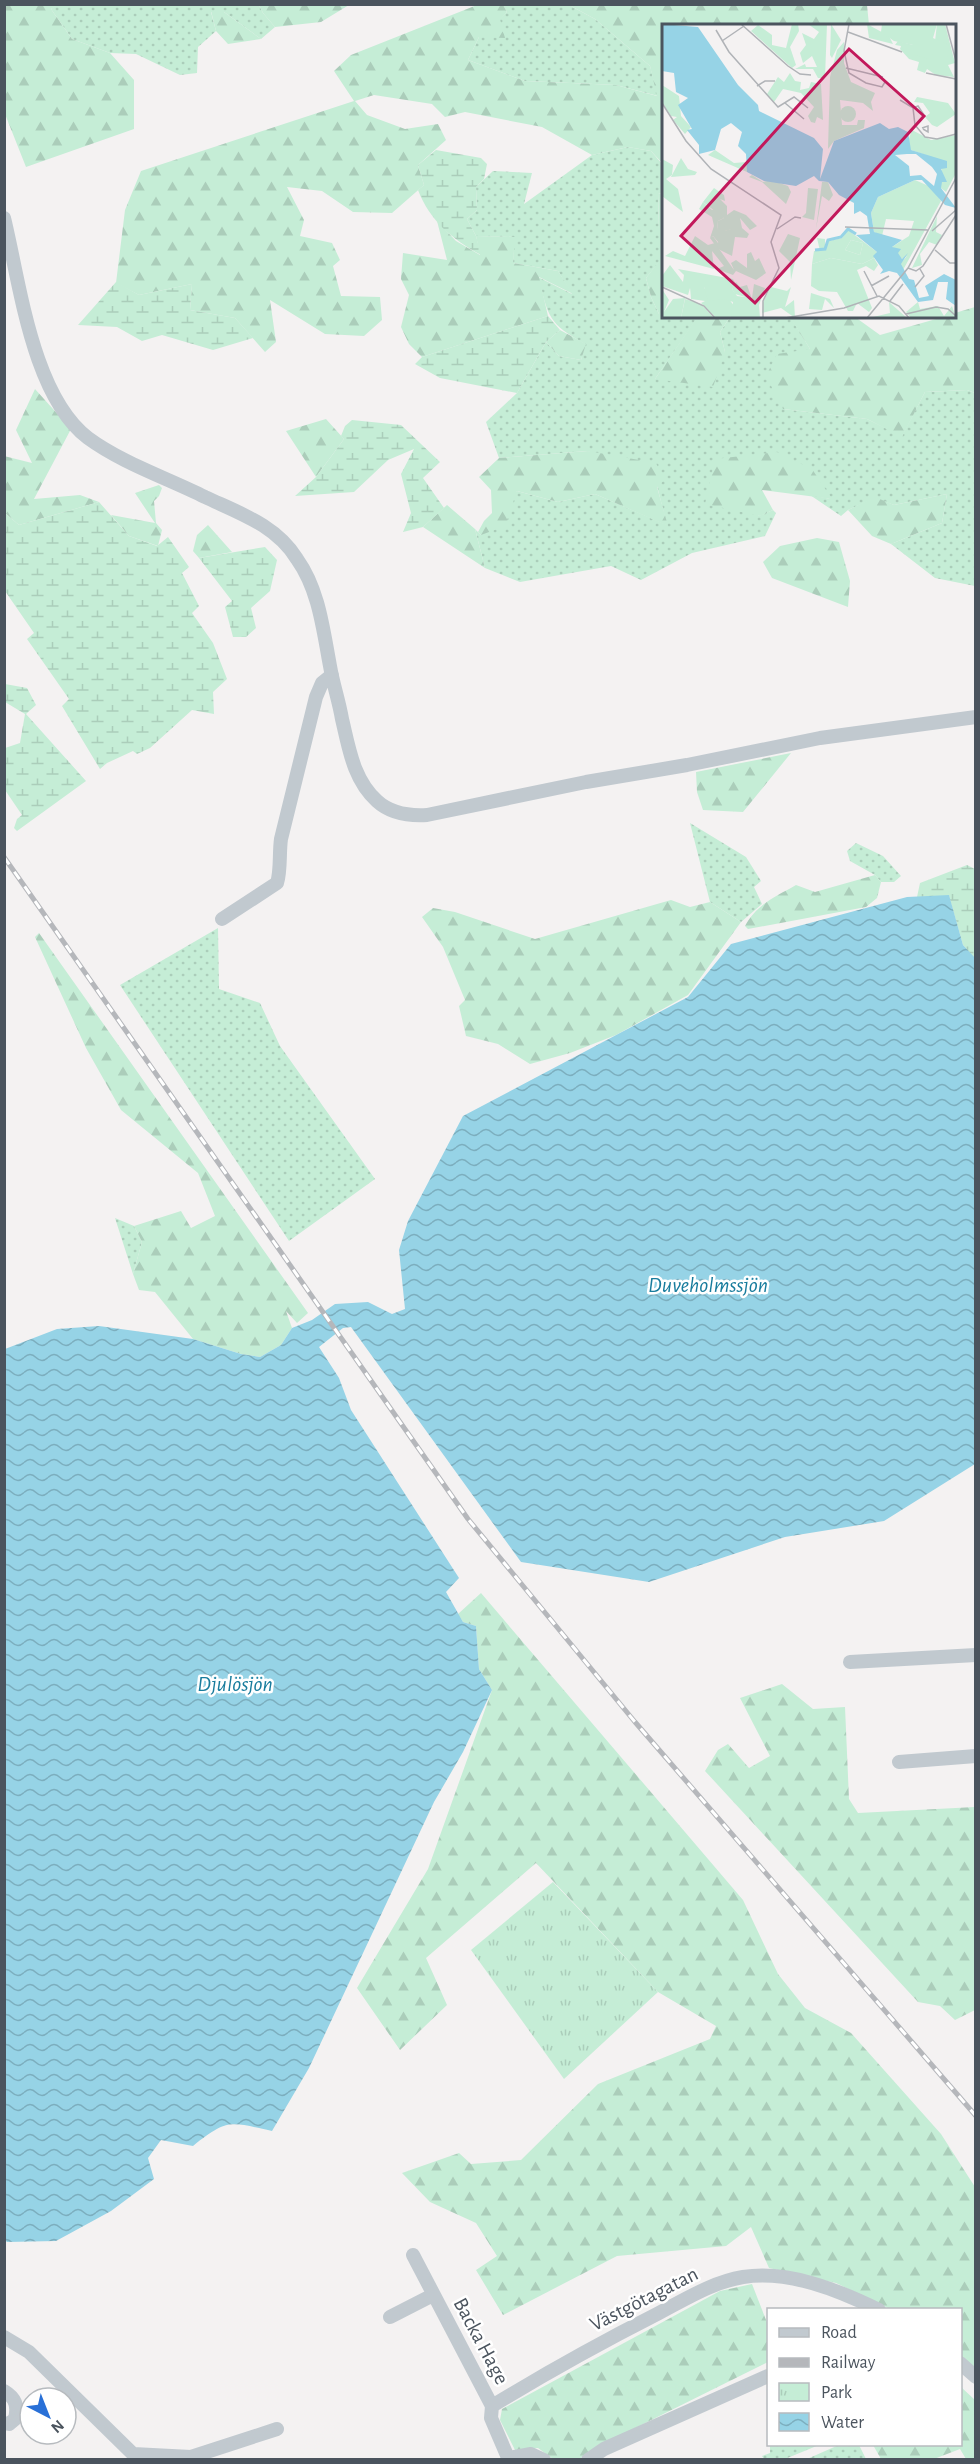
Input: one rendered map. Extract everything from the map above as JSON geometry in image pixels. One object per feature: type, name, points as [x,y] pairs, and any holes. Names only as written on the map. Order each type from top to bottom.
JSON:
[{"type":"street","points":[[4,218],[31,334],[49,387],[59,406],[73,424],[104,448],[240,512],[272,531],[284,541],[297,558],[315,596],[328,645],[347,744],[356,771],[377,801],[388,809],[413,816],[450,812],[576,784],[687,765],[820,738],[975,717]]},
{"type":"street","points":[[222,919],[277,883],[281,839],[316,697],[322,683],[332,675]]},
{"type":"street","points":[[850,1662],[975,1655]]},
{"type":"street","points":[[899,1762],[975,1756]]},
{"type":"street","name":"Backa Hage","points":[[413,2254],[492,2406]]},
{"type":"street","name":"Västgötagatan","points":[[492,2406],[698,2293],[720,2283],[742,2277],[763,2276],[801,2281],[850,2296],[875,2308]]},
{"type":"street","name":"Backa Hage","points":[[390,2317],[433,2295]]},
{"type":"street","points":[[4,2337],[36,2358],[131,2457],[191,2457],[276,2429]]},
{"type":"street","points":[[962,2365],[975,2377]]},
{"type":"street","points":[[588,2460],[604,2449],[767,2376]]},
{"type":"street","points":[[4,2391],[11,2395],[17,2404],[15,2419],[9,2424],[4,2423]]},
{"type":"street","points":[[492,2406],[491,2418],[509,2459],[531,2454],[544,2460]]},
{"type":"green space","points":[[5,4],[58,5],[51,9],[72,39],[110,53],[134,80],[134,129],[26,167],[5,114]]},
{"type":"green space","points":[[58,4],[259,5],[275,27],[261,39],[224,12],[211,12],[216,31],[198,47],[197,73],[180,75],[136,54],[110,53],[72,39],[51,9]]},
{"type":"green space","points":[[259,5],[349,5],[321,22],[275,27]]},
{"type":"green space","points":[[477,5],[503,5],[507,12],[500,19],[505,38],[479,37],[468,60],[525,81],[616,85],[657,96],[650,66],[595,19],[569,5],[867,5],[869,24],[662,24],[662,163],[651,151],[628,147],[592,155],[542,127],[465,112],[445,117],[432,104],[374,95],[355,101],[367,115],[405,129],[438,124],[446,140],[418,165],[424,185],[392,213],[353,212],[322,191],[287,187],[304,220],[300,236],[332,243],[340,260],[333,266],[341,296],[380,297],[382,320],[364,336],[325,334],[270,300],[276,342],[265,352],[235,318],[190,310],[192,284],[139,295],[116,283],[125,210],[141,171],[354,101],[334,71],[351,55]]},
{"type":"green space","points":[[503,5],[569,5],[595,19],[650,66],[658,96],[616,85],[525,81],[468,60],[479,37],[507,12]]},
{"type":"green space","points":[[211,11],[224,12],[261,39],[228,44],[216,31]]},
{"type":"green space","points":[[628,147],[651,151],[662,164],[662,194],[658,193],[662,258],[646,278],[651,297],[659,314],[662,314],[662,318],[697,318],[655,379],[725,352],[720,332],[729,318],[791,318],[810,349],[783,409],[867,419],[902,436],[925,392],[967,390],[975,393],[975,586],[935,578],[891,544],[942,523],[947,494],[894,505],[875,498],[848,510],[841,516],[810,495],[831,499],[715,459],[759,516],[773,510],[776,513],[765,536],[692,553],[641,580],[611,566],[520,582],[485,568],[475,529],[481,535],[517,491],[558,502],[595,494],[667,525],[657,486],[588,451],[499,458],[486,422],[517,393],[546,342],[559,356],[581,360],[585,344],[557,324],[548,311],[538,277],[572,294],[558,271],[513,263],[514,237],[476,236],[467,219],[477,210],[476,187],[493,171],[532,173],[524,204],[592,155]]},
{"type":"green space","points":[[436,150],[481,158],[487,164],[484,179],[476,187],[477,210],[467,219],[476,236],[481,255],[451,236],[443,228],[429,211],[418,190],[424,185],[418,165]]},
{"type":"green space","points":[[658,193],[662,194],[662,229],[659,229]]},
{"type":"green space","points":[[437,221],[456,241],[480,255],[476,236],[515,237],[513,263],[558,271],[573,294],[539,277],[548,316],[422,357],[409,344],[401,327],[409,295],[401,279],[403,253],[447,260]]},
{"type":"green space","points":[[662,257],[662,314],[659,314],[651,297],[646,278]]},
{"type":"green space","points":[[116,282],[139,295],[192,284],[190,310],[235,318],[253,338],[213,350],[162,335],[142,341],[117,327],[78,325]]},
{"type":"green space","points":[[975,307],[975,393],[967,390],[925,392],[902,437],[867,419],[783,409],[766,376],[777,354],[810,349],[791,318],[856,318],[880,335],[940,318],[956,318],[956,313]]},
{"type":"green space","points":[[548,316],[560,330],[546,342],[517,393],[440,378],[415,364],[422,357]]},
{"type":"green space","points":[[697,318],[729,318],[720,332],[725,352],[713,387],[655,379]]},
{"type":"green space","points":[[560,330],[586,344],[581,360],[559,356],[546,342]]},
{"type":"green space","points":[[35,389],[71,429],[34,499],[80,495],[99,502],[19,525],[5,513],[4,456],[32,463],[16,430]]},
{"type":"green space","points":[[326,419],[344,439],[316,477],[286,431]]},
{"type":"green space","points":[[352,420],[401,425],[440,462],[423,478],[444,508],[423,527],[403,532],[411,513],[401,474],[414,449],[388,460],[354,492],[295,496],[316,477],[344,439],[341,436],[345,426]]},
{"type":"green space","points":[[588,451],[656,463],[664,480],[657,487],[668,526],[595,494],[558,502],[517,491],[505,526],[481,535],[478,532],[492,513],[491,490],[479,477],[499,458]]},
{"type":"green space","points":[[777,452],[812,469],[832,499],[762,490],[773,510],[760,516],[705,504],[715,459]]},
{"type":"green space","points":[[159,485],[162,488],[154,501],[156,523],[162,530],[158,546],[129,536],[111,515],[155,523],[135,493]]},
{"type":"green space","points":[[947,494],[942,523],[891,544],[872,536],[848,510],[875,497],[894,505]]},
{"type":"green space","points":[[99,502],[129,536],[157,546],[168,537],[189,567],[182,573],[199,606],[192,613],[213,643],[227,679],[213,692],[214,714],[192,710],[150,748],[137,754],[133,751],[107,763],[100,769],[62,706],[69,699],[27,639],[34,633],[5,591],[5,513],[19,525]]},
{"type":"green space","points":[[447,505],[475,529],[485,568],[423,527]]},
{"type":"green space","points":[[208,525],[232,552],[199,558],[193,551],[197,535]]},
{"type":"green space","points":[[817,538],[839,542],[850,581],[848,607],[772,578],[763,562],[780,546]]},
{"type":"green space","points":[[265,547],[277,560],[270,591],[251,608],[256,628],[246,637],[233,637],[225,607],[232,601],[199,558]]},
{"type":"green space","points":[[5,684],[27,688],[36,705],[26,714],[86,781],[17,831],[14,828],[17,819],[22,815],[5,790],[5,748],[20,743],[25,714],[5,702]]},
{"type":"green space","points":[[791,753],[743,812],[703,810],[697,792],[696,772]]},
{"type":"green space","points":[[690,823],[746,857],[761,881],[754,887],[762,904],[741,922],[710,902]]},
{"type":"green space","points":[[856,843],[883,856],[901,876],[894,882],[881,882],[875,875],[850,861],[847,851]]},
{"type":"green space","points":[[967,865],[975,869],[975,959],[963,945],[949,896],[917,897],[920,883]]},
{"type":"green space","points":[[875,875],[881,882],[877,898],[866,907],[748,929],[745,926],[761,907],[796,885],[815,892]]},
{"type":"green space","points":[[671,900],[690,907],[710,902],[741,922],[688,995],[616,1035],[570,1053],[530,1064],[498,1044],[466,1036],[459,1006],[465,1000],[443,947],[422,917],[433,908],[455,912],[535,939]]},
{"type":"green space","points":[[218,928],[219,989],[260,1003],[280,1046],[375,1179],[289,1241],[120,985]]},
{"type":"green space","points":[[39,933],[308,1313],[297,1323],[286,1311],[292,1328],[281,1345],[260,1357],[241,1354],[193,1339],[155,1292],[139,1290],[133,1274],[142,1242],[134,1226],[181,1211],[191,1228],[215,1216],[198,1173],[121,1110],[86,1048],[35,937]]},
{"type":"green space","points":[[115,1218],[134,1226],[142,1242],[133,1274]]},
{"type":"green space","points":[[481,1593],[743,1900],[778,1974],[805,2008],[851,2033],[941,2134],[975,2187],[975,2370],[962,2358],[962,2308],[888,2308],[836,2283],[769,2268],[751,2227],[726,2246],[617,2256],[503,2315],[476,2270],[497,2256],[476,2223],[430,2202],[402,2173],[459,2153],[471,2164],[521,2160],[598,2084],[710,2039],[716,2026],[658,1992],[536,1863],[426,1958],[447,2005],[400,2050],[357,1988],[428,1869],[492,1690],[479,1669],[476,1626],[463,1622],[458,1614]]},
{"type":"green space","points":[[782,1684],[813,1709],[845,1707],[849,1799],[858,1813],[975,1807],[975,2010],[955,2020],[940,2006],[918,2002],[705,1771],[718,1750],[728,1744],[749,1768],[770,1756],[740,1698]]},
{"type":"green space","points":[[553,1882],[658,1992],[564,2079],[471,1950]]},
{"type":"green space","points":[[752,2284],[767,2322],[767,2362],[601,2445],[579,2459],[553,2459],[538,2448],[515,2450],[500,2420],[502,2409],[720,2291]]},
{"type":"green space","points":[[962,2388],[975,2400],[975,2459],[966,2459],[960,2449],[934,2459],[881,2459],[874,2446],[962,2446]]},
{"type":"green space","points":[[770,2446],[817,2446],[785,2459],[764,2459],[762,2456],[770,2453]]},
{"type":"green space","points":[[836,2446],[860,2446],[866,2459],[807,2459]]},
{"type":"water","points":[[949,895],[963,945],[976,959],[975,1464],[884,1521],[785,1537],[649,1582],[521,1562],[351,1327],[343,1328],[319,1347],[339,1378],[351,1410],[459,1578],[446,1592],[463,1622],[476,1626],[479,1669],[492,1690],[463,1752],[434,1802],[309,2068],[272,2131],[238,2124],[222,2127],[193,2146],[161,2140],[148,2158],[154,2179],[111,2211],[56,2241],[7,2242],[4,2239],[5,1349],[57,1329],[99,1326],[193,1339],[241,1354],[260,1357],[281,1345],[292,1328],[312,1320],[335,1304],[368,1302],[392,1314],[405,1309],[399,1250],[408,1221],[463,1116],[688,997],[731,944],[907,897]]},
{"type":"railway","points":[[4,857],[468,1519],[635,1722],[976,2116]]},
{"type":"water label","name":"Duveholmssjön","points":[[708,1285]]},
{"type":"water label","name":"Djulösjön","points":[[235,1684]]}]
